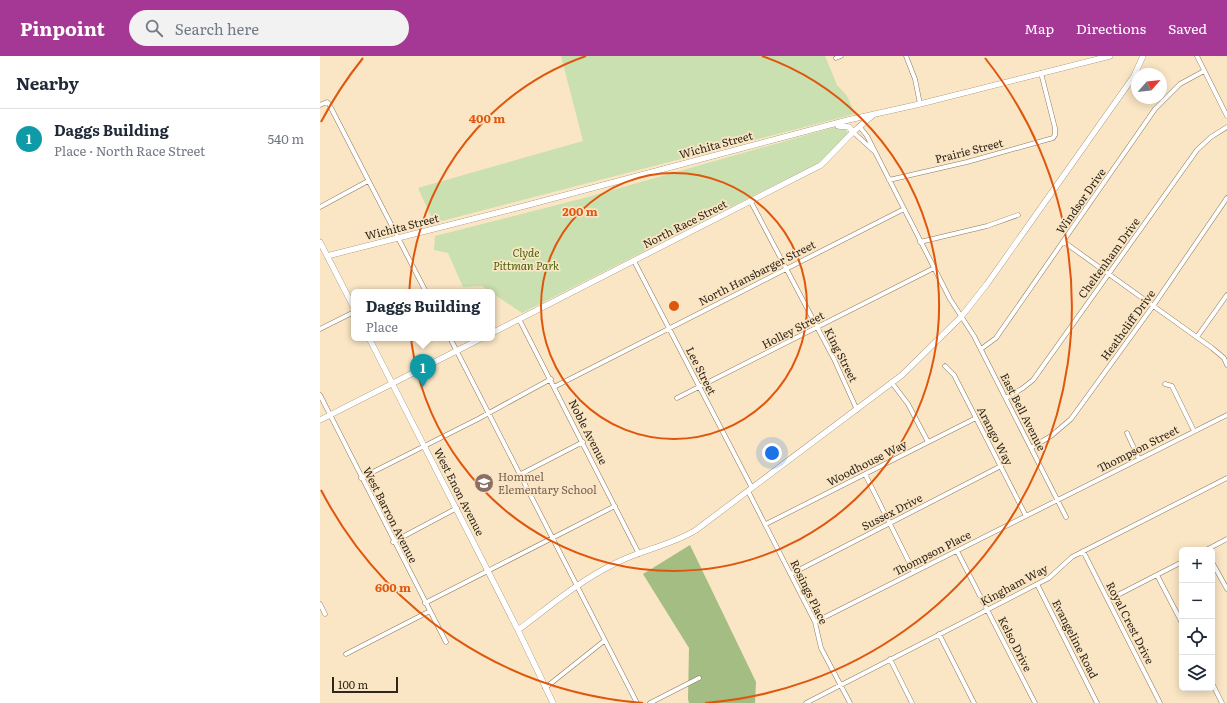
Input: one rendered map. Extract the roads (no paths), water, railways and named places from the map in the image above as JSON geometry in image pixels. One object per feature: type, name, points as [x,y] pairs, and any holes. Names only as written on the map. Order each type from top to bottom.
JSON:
[{"type":"street","points":[[836,58],[841,56]]},
{"type":"street","points":[[906,56],[915,79],[920,104]]},
{"type":"street","name":"Wichita Street","points":[[327,256],[848,120],[920,104],[1110,56]]},
{"type":"street","points":[[518,630],[603,569],[684,537],[858,410],[892,383],[934,345],[961,317],[987,284],[1134,76],[1143,56]]},
{"type":"street","points":[[1197,56],[1227,116]]},
{"type":"street","name":"Windsor Drive","points":[[981,349],[996,338],[1156,109],[1180,84],[1204,72]]},
{"type":"street","name":"Prairie Street","points":[[889,180],[967,162],[1053,138],[1055,135],[1055,128],[1041,73]]},
{"type":"street","points":[[320,104],[327,102],[424,289]]},
{"type":"street","name":"North Race Street","points":[[495,331],[821,165],[859,126],[874,114]]},
{"type":"street","points":[[848,120],[859,126]]},
{"type":"street","points":[[832,125],[849,127],[876,152]]},
{"type":"street","name":"East Bell Avenue","points":[[859,126],[867,136],[876,152],[920,242],[961,317],[981,349],[1066,517]]},
{"type":"street","name":"Cheltenham Drive","points":[[1006,398],[1033,380],[1197,150],[1211,137],[1227,127]]},
{"type":"street","points":[[320,207],[368,181]]},
{"type":"street","name":"Heathcliff Drive","points":[[1031,448],[1051,436],[1071,419],[1153,306],[1227,198]]},
{"type":"street","name":"King Street","points":[[751,202],[858,410]]},
{"type":"street","name":"North Hansbarger Street","points":[[554,387],[904,209]]},
{"type":"street","points":[[920,242],[987,226],[1018,215]]},
{"type":"street","points":[[320,242],[351,302]]},
{"type":"street","points":[[1064,242],[1197,337],[1224,358],[1227,365]]},
{"type":"street","name":"Lee Street","points":[[634,261],[750,490]]},
{"type":"street","name":"Holley Street","points":[[677,398],[934,268]]},
{"type":"street","points":[[1197,337],[1227,295]]},
{"type":"street","points":[[320,330],[351,314]]},
{"type":"street","name":"Noble Avenue","points":[[519,319],[551,379],[639,554]]},
{"type":"street","name":"West Enon Avenue","points":[[371,341],[457,508],[553,703]]},
{"type":"street","points":[[451,341],[636,703]]},
{"type":"street","points":[[320,420],[476,341]]},
{"type":"street","name":"Arango Way","points":[[945,366],[954,375],[1026,516]]},
{"type":"street","points":[[361,478],[488,414],[551,379]]},
{"type":"street","points":[[892,383],[912,410],[928,442]]},
{"type":"street","points":[[1165,384],[1172,386],[1194,431]]},
{"type":"street","name":"West Barron Avenue","points":[[320,395],[393,542],[446,642]]},
{"type":"street","name":"Thompson Street","points":[[1058,500],[1227,415]]},
{"type":"street","name":"Woodhouse Way","points":[[766,524],[976,418]]},
{"type":"street","points":[[1127,433],[1139,459]]},
{"type":"street","points":[[519,475],[583,442]]},
{"type":"street","name":"Sussex Drive","points":[[791,574],[1001,466]]},
{"type":"street","points":[[865,474],[914,572]]},
{"type":"street","name":"Kingham Way","points":[[806,703],[1037,584],[1054,574],[1068,560],[1083,551],[1227,478]]},
{"type":"street","name":"Rosings Place","points":[[750,490],[815,622],[821,648],[850,703]]},
{"type":"street","name":"Thompson Place","points":[[815,622],[1058,500]]},
{"type":"street","points":[[426,603],[615,506]]},
{"type":"street","points":[[393,542],[457,508]]},
{"type":"street","points":[[1212,547],[1227,539]]},
{"type":"street","name":"Kelso Drive","points":[[957,551],[1035,703]]},
{"type":"street","name":"Royal Crest Drive","points":[[1083,551],[1160,703]]},
{"type":"street","points":[[1108,600],[1179,564]]},
{"type":"street","points":[[1215,567],[1227,589]]},
{"type":"street","points":[[1157,575],[1179,619]]},
{"type":"street","name":"Evangeline Road","points":[[1037,584],[1097,703]]},
{"type":"street","points":[[320,604],[325,614]]},
{"type":"street","points":[[346,654],[430,611]]},
{"type":"street","points":[[939,634],[974,703]]},
{"type":"street","points":[[546,688],[604,641]]},
{"type":"street","points":[[890,660],[912,703]]},
{"type":"street","points":[[650,703],[699,678]]},
{"type":"street","points":[[1215,689],[1222,703]]},
{"type":"place","name":"Daggs Building","points":[[423,387]]},
{"type":"place","name":"Hommel Elementary School","points":[[484,483]]},
{"type":"park label","name":"Clyde Pittman Park","points":[[526,259]]}]
